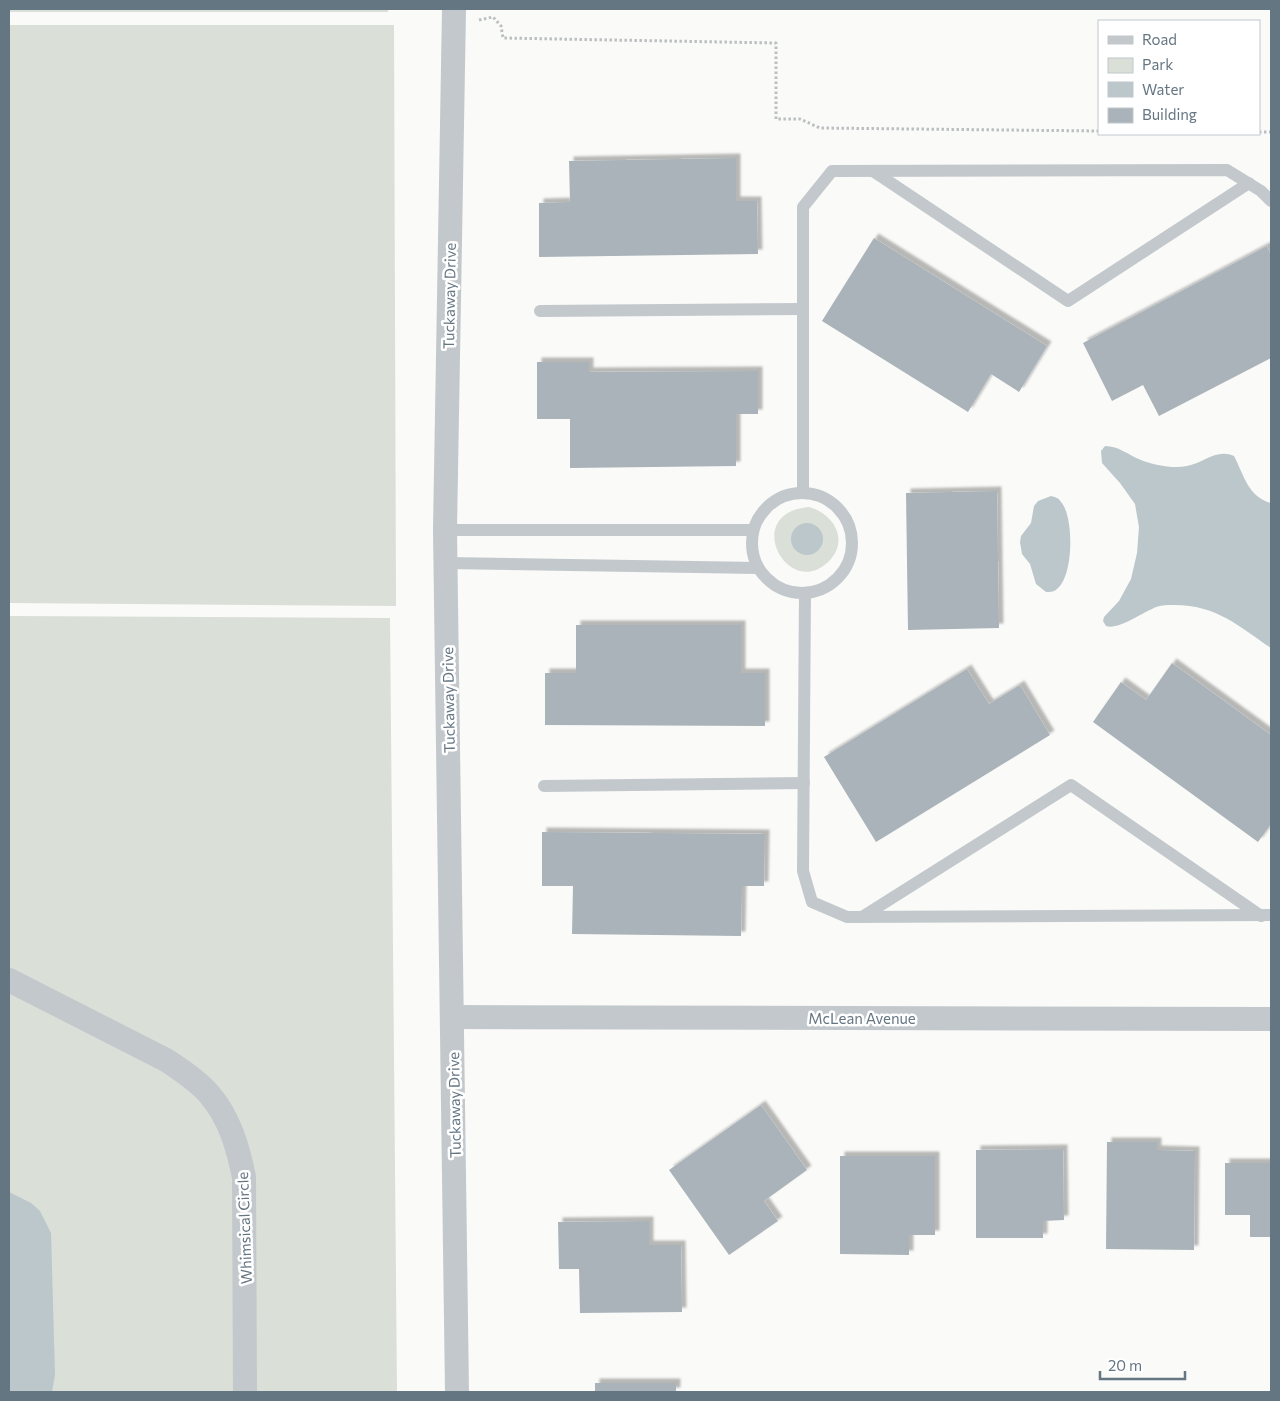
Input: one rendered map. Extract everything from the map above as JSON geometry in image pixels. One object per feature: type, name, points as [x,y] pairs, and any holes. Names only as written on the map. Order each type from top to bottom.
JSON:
[{"type":"street","name":"Tuckaway Drive","points":[[457,1392],[445,530],[464,15]]},
{"type":"street","name":"Whimsical Circle","points":[[9,980],[166,1060],[209,1094],[222,1113],[237,1143],[244,1177],[245,1392]]},
{"type":"street","name":"McLean Avenue","points":[[452,1017],[1271,1019]]},
{"type":"lane","points":[[803,492],[803,207],[832,171],[1227,170],[1261,191],[1271,202]]},
{"type":"lane","points":[[873,171],[1068,301],[1249,183]]},
{"type":"lane","points":[[540,310],[803,309]]},
{"type":"lane","points":[[803,492],[827,499],[840,510],[852,534],[851,552],[841,574],[836,580],[822,589],[804,593],[785,590],[770,582],[758,568],[752,547],[753,530],[759,516],[771,503],[786,495],[803,492]]},
{"type":"lane","points":[[445,530],[753,530]]},
{"type":"lane","points":[[446,563],[758,568]]},
{"type":"lane","points":[[804,593],[803,870],[812,902],[847,917],[1266,915]]},
{"type":"lane","points":[[544,786],[804,783]]},
{"type":"lane","points":[[862,917],[1071,785],[1266,915]]},
{"type":"path","points":[[464,15],[493,17],[501,26],[503,38],[776,43],[776,119],[800,119],[820,128],[1098,131]]},
{"type":"green space","points":[[9,9],[388,9],[388,12],[9,12]]},
{"type":"green space","points":[[9,25],[394,25],[396,606],[9,603]]},
{"type":"green space","points":[[809,507],[825,515],[835,527],[838,535],[836,551],[831,559],[815,570],[800,571],[788,564],[778,552],[774,538],[777,524],[788,513]],"holes":[[[791,538],[821,547],[811,553],[803,554],[796,549]]]},
{"type":"green space","points":[[9,616],[390,618],[397,1392],[9,1392]]},
{"type":"water","points":[[1105,446],[1119,449],[1146,462],[1170,467],[1187,466],[1216,455],[1228,454],[1234,456],[1252,491],[1263,500],[1271,503],[1271,648],[1226,618],[1189,606],[1160,606],[1123,624],[1111,627],[1106,626],[1103,621],[1104,617],[1119,601],[1131,579],[1137,553],[1139,527],[1135,504],[1102,463],[1101,451]]},
{"type":"water","points":[[1051,496],[1059,500],[1065,509],[1070,532],[1070,546],[1067,572],[1063,582],[1056,590],[1046,592],[1036,584],[1030,564],[1022,554],[1020,542],[1021,536],[1031,523],[1034,506],[1038,501]]},
{"type":"water","points":[[807,523],[818,528],[823,539],[818,550],[807,555],[796,550],[791,539],[796,528]]},
{"type":"water","points":[[9,1192],[31,1203],[40,1211],[51,1233],[55,1375],[52,1392],[9,1392]]},
{"type":"building","points":[[736,158],[736,201],[757,201],[758,254],[539,257],[539,203],[570,202],[569,161]]},
{"type":"building","points":[[874,238],[1047,346],[1019,392],[991,374],[968,412],[822,321]]},
{"type":"building","points":[[1267,246],[1271,255],[1271,358],[1159,416],[1143,385],[1112,401],[1083,343]]},
{"type":"building","points":[[537,362],[589,362],[589,372],[758,371],[758,414],[736,414],[736,466],[570,468],[570,419],[537,419]]},
{"type":"building","points":[[997,491],[999,628],[908,630],[906,493]]},
{"type":"building","points":[[576,625],[741,625],[741,673],[765,673],[765,726],[545,725],[545,673],[576,673]]},
{"type":"building","points":[[1172,663],[1271,735],[1271,824],[1258,842],[1093,722],[1121,682],[1146,700]]},
{"type":"building","points":[[967,669],[989,704],[1020,685],[1050,735],[876,842],[824,757]]},
{"type":"building","points":[[542,832],[765,834],[764,886],[742,886],[741,936],[572,934],[573,886],[542,886]]},
{"type":"building","points":[[761,1105],[807,1170],[764,1201],[778,1221],[729,1255],[669,1170]]},
{"type":"building","points":[[1107,1142],[1157,1142],[1157,1150],[1195,1151],[1194,1250],[1106,1249]]},
{"type":"building","points":[[1063,1149],[1064,1220],[1043,1221],[1043,1238],[976,1238],[976,1150]]},
{"type":"building","points":[[840,1156],[935,1156],[935,1235],[909,1235],[909,1255],[840,1254]]},
{"type":"building","points":[[1225,1163],[1271,1163],[1271,1237],[1250,1237],[1250,1215],[1225,1215]]},
{"type":"building","points":[[649,1221],[649,1245],[681,1245],[682,1312],[580,1313],[579,1269],[559,1269],[558,1222]]},
{"type":"building","points":[[595,1383],[676,1383],[676,1392],[595,1392]]}]
